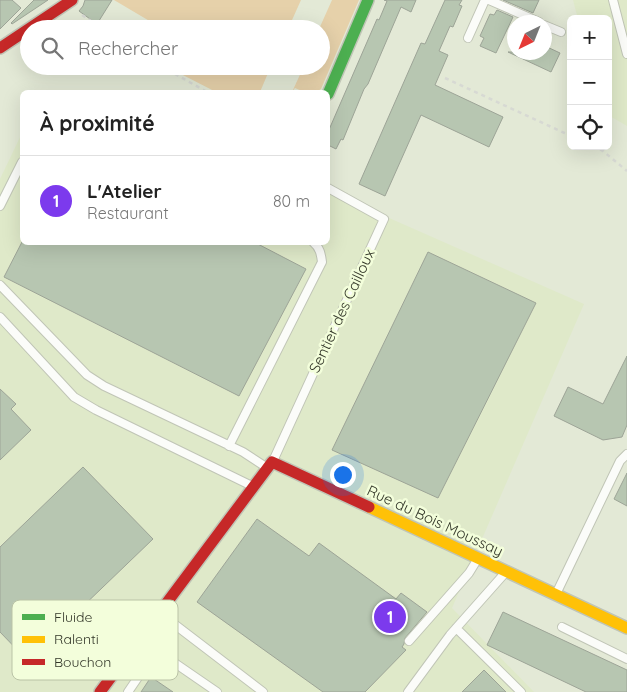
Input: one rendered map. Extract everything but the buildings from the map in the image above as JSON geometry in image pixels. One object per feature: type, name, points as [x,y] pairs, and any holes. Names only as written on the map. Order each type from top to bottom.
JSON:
[{"type":"street","points":[[330,90],[368,0]]},
{"type":"street","points":[[42,20],[69,2]]},
{"type":"street","points":[[0,48],[20,35]]},
{"type":"street","points":[[169,600],[270,465]]},
{"type":"street","name":"Rue du Bois Moussay","points":[[270,465],[478,558],[627,628]]},
{"type":"street","points":[[100,692],[109,680]]},
{"type":"lane","points":[[468,38],[485,0]]},
{"type":"lane","points":[[489,0],[500,2],[525,15]]},
{"type":"lane","points":[[613,0],[627,54]]},
{"type":"lane","points":[[552,28],[561,32]]},
{"type":"lane","points":[[0,206],[20,166]]},
{"type":"lane","name":"Sentier des Cailloux","points":[[270,465],[384,219],[330,189]]},
{"type":"lane","points":[[229,446],[322,262],[317,245]]},
{"type":"lane","points":[[0,286],[87,375],[104,386],[270,465]]},
{"type":"lane","points":[[0,317],[74,397],[96,410],[254,487]]},
{"type":"lane","points":[[556,594],[620,461],[627,454]]},
{"type":"lane","points":[[409,642],[469,573],[478,558]]},
{"type":"lane","points":[[408,692],[456,628],[506,571]]},
{"type":"lane","points":[[178,627],[263,692]]},
{"type":"lane","points":[[562,627],[627,659]]},
{"type":"lane","points":[[456,628],[521,692]]},
{"type":"lane","points":[[178,665],[217,692]]},
{"type":"lane","points":[[128,692],[136,680]]},
{"type":"path","points":[[69,2],[92,20]]},
{"type":"path","points":[[177,75],[203,90]]},
{"type":"path","points":[[445,78],[567,134]]},
{"type":"path","points":[[601,150],[627,171]]},
{"type":"shaded area","points":[[114,0],[301,0],[292,20],[148,20]]},
{"type":"shaded area","points":[[332,0],[359,0],[330,68],[330,20],[323,20]]},
{"type":"shaded area","points":[[573,0],[627,0],[627,126],[612,117],[612,15],[577,15]]},
{"type":"shaded area","points":[[183,75],[267,75],[261,90],[212,90]]},
{"type":"shaded area","points":[[300,75],[327,75],[319,90],[300,90],[295,88],[293,90]]},
{"type":"shaded area","points":[[20,137],[20,245],[330,245],[330,192],[584,304],[452,608],[534,692],[0,692],[0,179]]},
{"type":"traffic: fast","points":[[330,90],[368,0]]},
{"type":"traffic: slow","points":[[369,507],[627,628]]},
{"type":"traffic: jam","points":[[42,20],[72,0]]},
{"type":"traffic: jam","points":[[0,48],[20,35]]},
{"type":"traffic: jam","points":[[169,600],[272,462],[369,507]]},
{"type":"traffic: jam","points":[[100,692],[109,680]]},
{"type":"place","name":"L'Atelier","points":[[390,617]]}]
